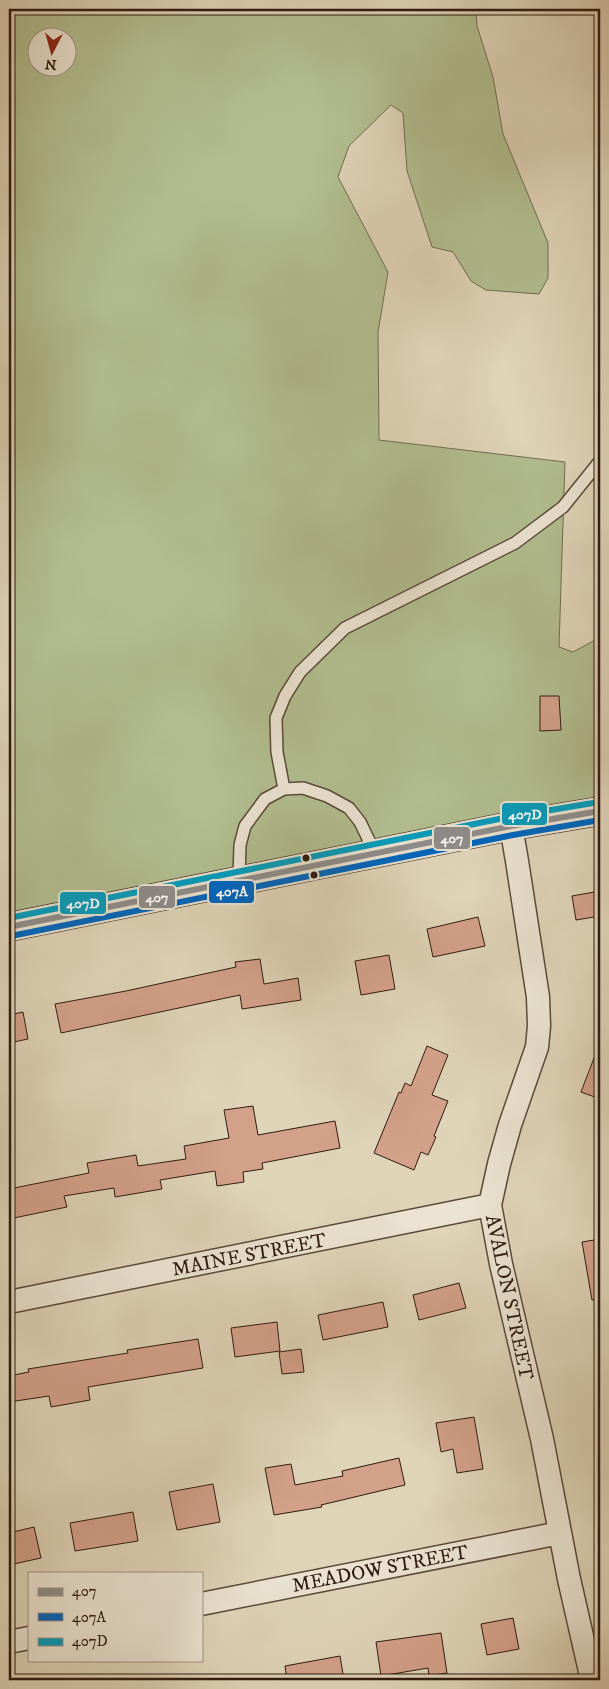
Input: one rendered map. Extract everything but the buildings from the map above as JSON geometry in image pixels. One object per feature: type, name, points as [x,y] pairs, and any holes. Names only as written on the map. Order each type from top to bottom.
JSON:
[{"type":"street","points":[[9,927],[511,826],[600,811]]},
{"type":"street","name":"AVALON STREET","points":[[511,826],[538,997],[539,1026],[537,1047],[510,1125],[490,1205],[501,1264],[542,1439],[577,1617],[592,1680]]},
{"type":"street","name":"MAINE STREET","points":[[9,1302],[490,1205]]},
{"type":"street","name":"MEADOW STREET","points":[[202,1604],[560,1533]]},
{"type":"street","points":[[9,1642],[28,1638]]},
{"type":"lane","points":[[284,789],[277,752],[276,718],[285,696],[300,672],[344,628],[515,543],[563,507],[600,461]]},
{"type":"lane","points":[[239,882],[240,845],[245,826],[265,799],[284,789],[303,788],[327,796],[349,808],[360,822],[376,854]]},
{"type":"green space","points":[[9,9],[476,9],[477,26],[493,77],[503,134],[548,243],[548,278],[539,294],[486,290],[471,281],[453,252],[432,247],[407,171],[403,113],[391,105],[349,146],[338,177],[388,272],[378,332],[379,440],[565,462],[559,647],[573,652],[597,639],[600,633],[600,811],[9,924]]},
{"type":"transit line","name":"407D","points":[[9,918],[509,817],[599,802]]},
{"type":"transit line","name":"407","points":[[9,927],[511,826],[600,811]]},
{"type":"transit line","name":"407A","points":[[11,936],[513,835],[600,820]]}]
